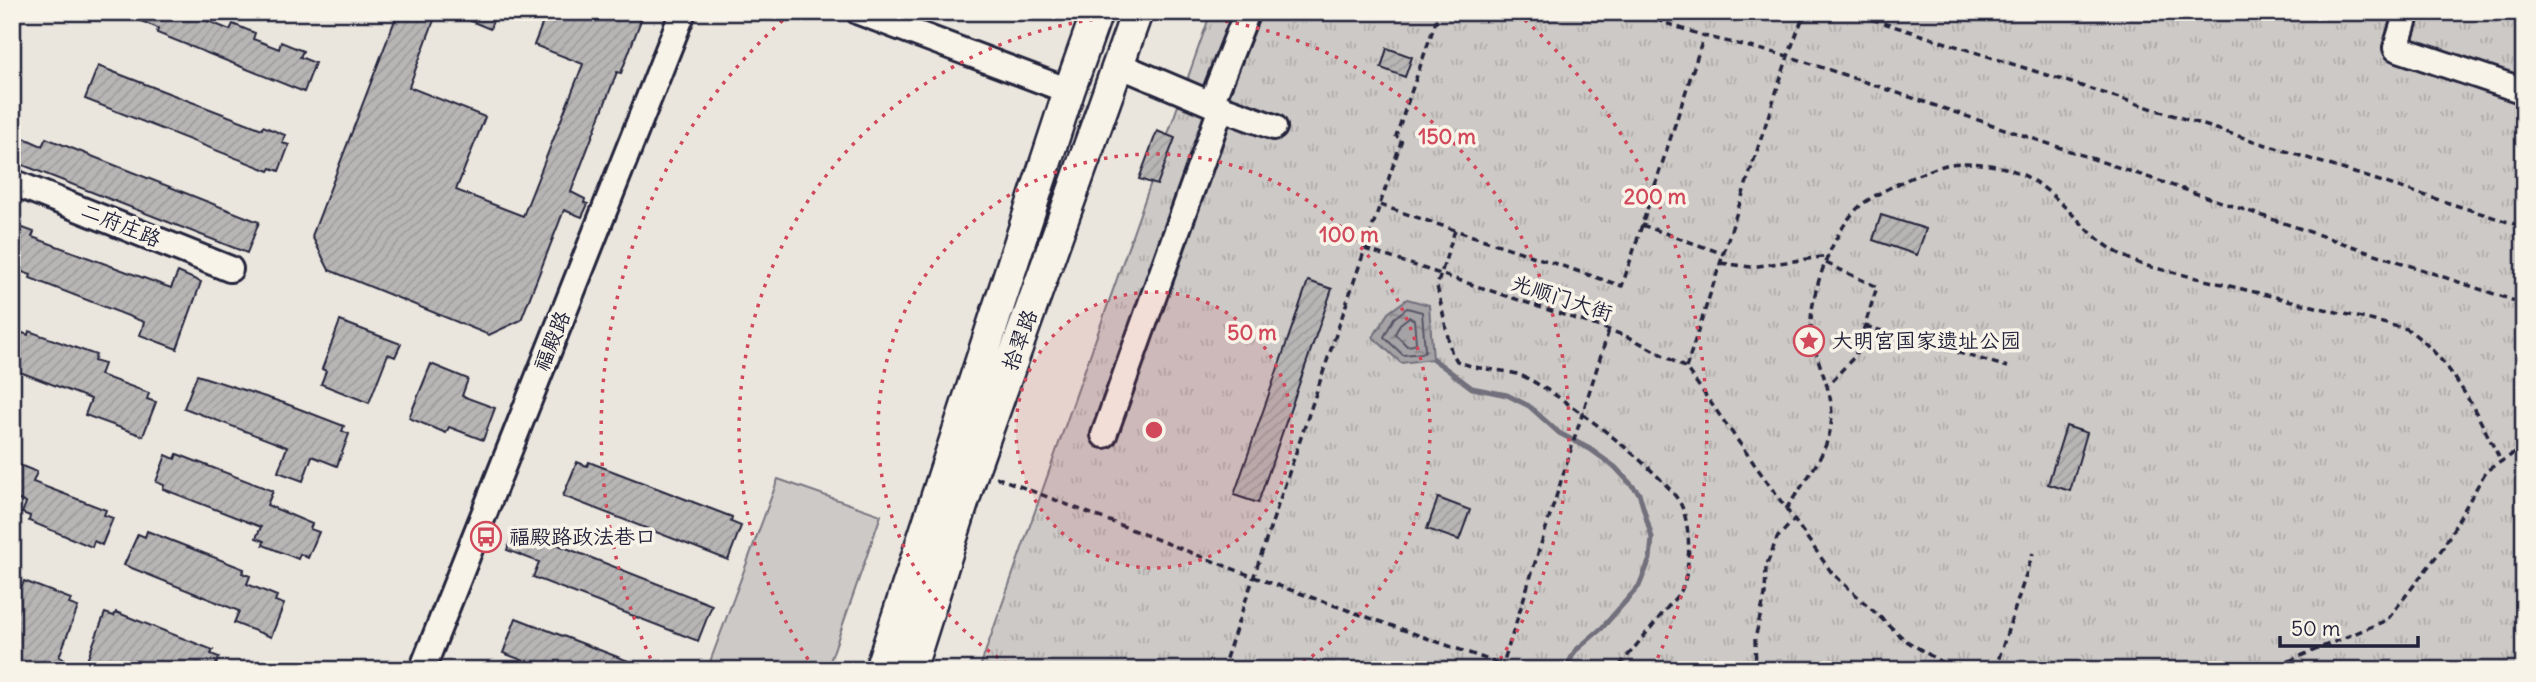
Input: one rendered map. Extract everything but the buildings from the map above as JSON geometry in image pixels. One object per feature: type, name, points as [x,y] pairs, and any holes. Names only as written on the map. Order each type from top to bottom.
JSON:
[{"type":"main road","name":"拾翠路","points":[[880,670],[1097,12]]},
{"type":"main road","name":"拾翠路","points":[[910,670],[974,468],[1137,12]]},
{"type":"street","name":"福殿路","points":[[422,670],[683,12]]},
{"type":"street","points":[[859,12],[1069,92]]},
{"type":"street","points":[[1104,435],[1247,12]]},
{"type":"street","points":[[2407,12],[2396,47],[2524,91]]},
{"type":"street","points":[[1119,65],[1274,127]]},
{"type":"street","name":"二府庄路","points":[[12,182],[230,269]]},
{"type":"path","points":[[1222,670],[1402,139],[1395,136],[1439,12]]},
{"type":"path","points":[[1633,12],[1704,36],[1788,56],[2524,304]]},
{"type":"path","points":[[1686,368],[1788,56],[1805,12]]},
{"type":"path","points":[[1849,12],[2524,226]]},
{"type":"path","points":[[1380,205],[1622,286],[1704,36]]},
{"type":"path","points":[[1786,509],[1825,447],[1831,425],[1832,407],[1813,344],[1811,322],[1814,299],[1839,233],[1859,207],[1881,191],[1947,165],[1977,164],[2004,168],[2026,176],[2052,194],[2097,238],[2121,256],[2143,265],[2407,328],[2423,339],[2460,383],[2501,461]]},
{"type":"path","points":[[1642,225],[1724,254]]},
{"type":"path","points":[[1455,230],[1437,286],[1451,351],[1457,361],[1478,369],[1497,369],[1540,385],[1639,457],[1672,491],[1682,507],[1689,564],[1687,578],[1681,591],[1616,670]]},
{"type":"path","name":"光顺门大街","points":[[1364,249],[1609,330],[1633,339],[1686,368],[1832,573],[1905,640],[1954,670]]},
{"type":"path","points":[[1721,263],[1751,267],[1829,256]]},
{"type":"path","points":[[1826,263],[1877,287],[1855,356],[1826,387]]},
{"type":"path","points":[[1865,326],[2008,367]]},
{"type":"path","points":[[974,468],[1254,577],[1502,667],[1609,330]]},
{"type":"path","points":[[2267,670],[2387,620],[2442,550],[2486,471],[2524,447]]},
{"type":"path","points":[[1756,670],[1755,639],[1765,596],[1766,567],[1777,538],[1794,520]]},
{"type":"path","points":[[1995,670],[2033,554]]},
{"type":"green space","name":"大明宫国家遗址公园","points":[[1211,12],[2524,12],[2524,670],[979,670]]},
{"type":"green space","points":[[778,479],[881,515],[827,670],[707,670]]},
{"type":"water","points":[[1407,299],[1429,305],[1433,359],[1401,363],[1373,337],[1388,313]]},
{"type":"waterway","points":[[1433,359],[1472,388],[1507,395],[1529,406],[1559,433],[1590,449],[1615,467],[1639,493],[1652,538],[1650,559],[1639,586],[1602,628],[1575,651],[1565,670]]},
{"type":"place","name":"大明宫国家遗址公园","points":[[1809,341]]},
{"type":"place","name":"福殿路政法巷口","points":[[486,537]]}]
